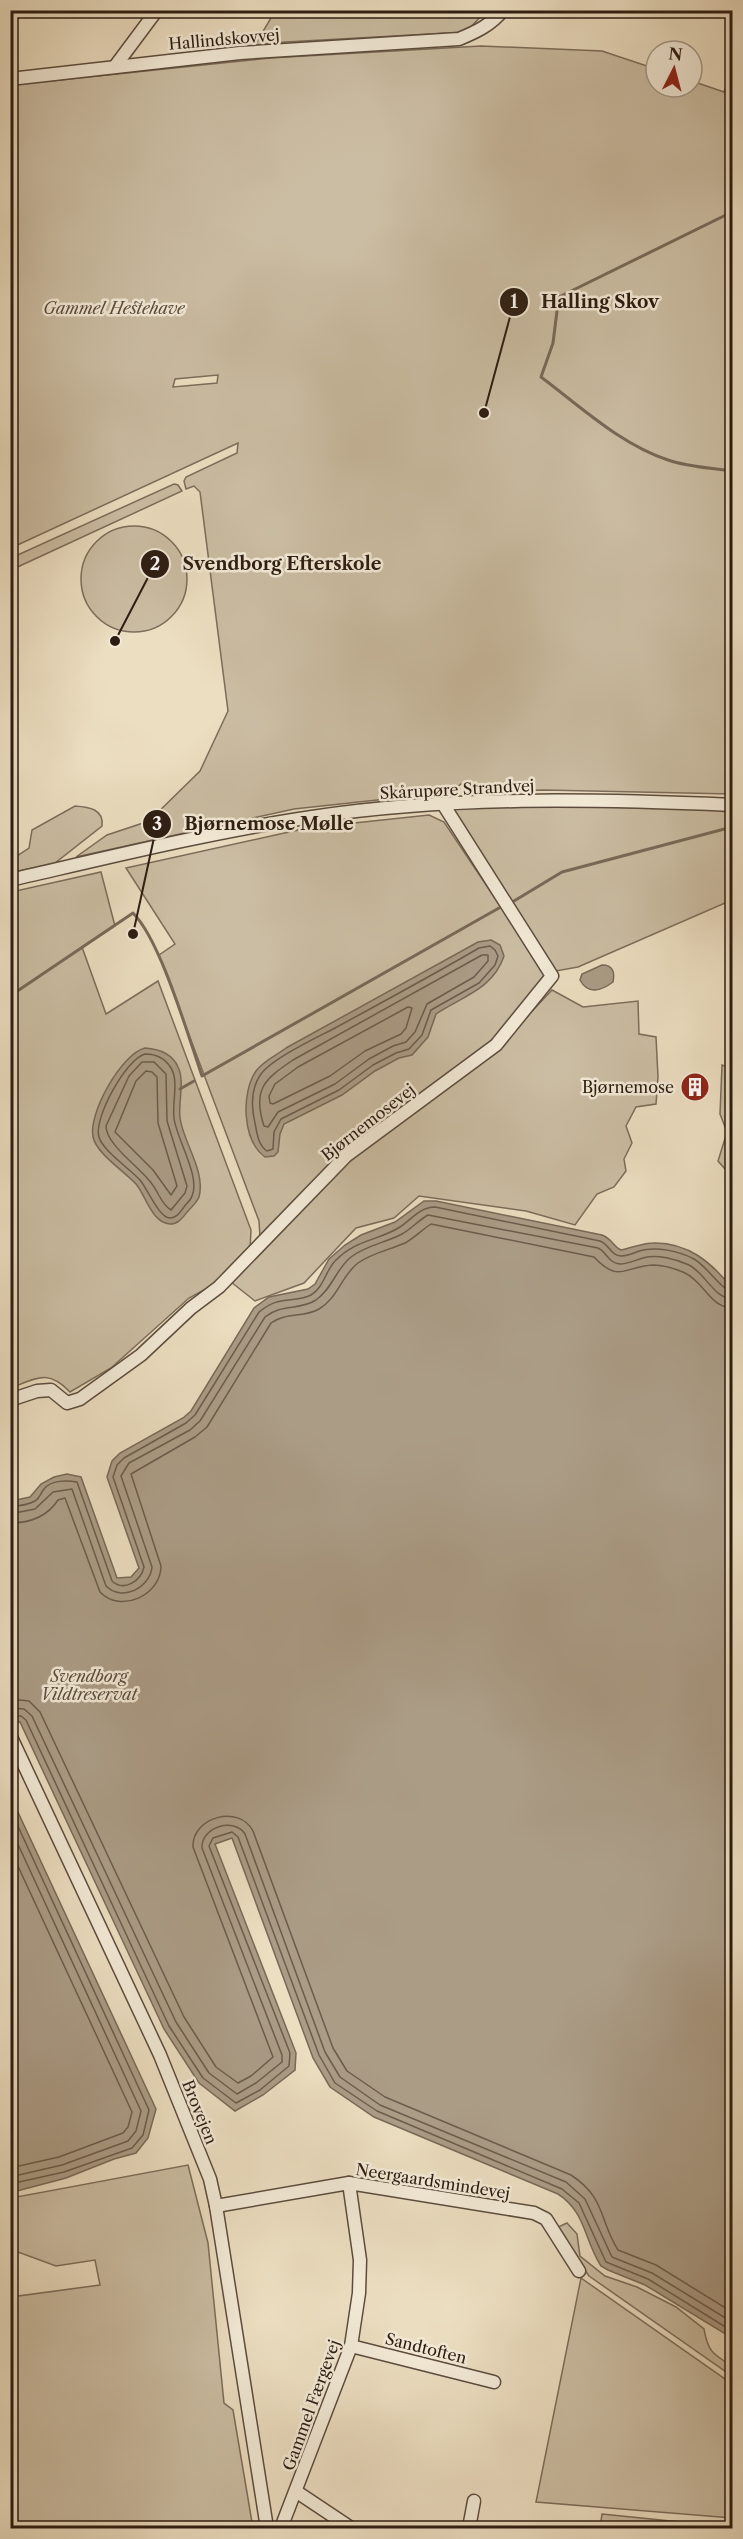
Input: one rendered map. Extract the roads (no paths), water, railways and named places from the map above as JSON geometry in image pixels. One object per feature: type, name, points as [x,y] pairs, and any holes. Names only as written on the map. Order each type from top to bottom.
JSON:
[{"type":"street","points":[[116,65],[157,10]]},
{"type":"street","name":"Hallindskovvej","points":[[10,79],[116,65],[240,53],[459,39],[477,32],[496,19],[503,10]]},
{"type":"street","name":"Skårupøre Strandvej","points":[[10,880],[223,833],[314,817],[443,804],[533,801],[732,805]]},
{"type":"street","name":"Bjørnemosevej","points":[[10,1400],[37,1391],[51,1390],[67,1403],[80,1399],[141,1355],[191,1308],[219,1287],[346,1156],[496,1045],[552,976],[443,804]]},
{"type":"street","name":"Brovejen","points":[[10,1736],[160,2055],[210,2179],[267,2529]]},
{"type":"street","name":"Neergaardsmindevej","points":[[216,2206],[349,2183],[534,2213],[546,2219],[579,2271]]},
{"type":"street","name":"Gammel Færgevej","points":[[282,2529],[351,2346],[359,2293],[360,2260],[349,2183]]},
{"type":"street","name":"Sandtoften","points":[[351,2346],[494,2382]]},
{"type":"street","points":[[297,2492],[351,2529]]},
{"type":"street","points":[[469,2529],[474,2501]]},
{"type":"water","points":[[491,940],[500,945],[504,956],[493,976],[476,991],[436,1014],[428,1037],[412,1055],[399,1058],[375,1071],[342,1095],[284,1124],[280,1134],[278,1152],[274,1156],[265,1157],[257,1149],[248,1128],[246,1103],[251,1080],[262,1064],[286,1048],[478,942]]},
{"type":"water","points":[[602,965],[609,966],[612,970],[613,982],[604,988],[595,990],[583,985],[580,980],[582,974]]},
{"type":"water","points":[[145,1048],[164,1053],[172,1058],[178,1067],[181,1079],[180,1118],[199,1177],[198,1199],[180,1220],[173,1224],[158,1219],[140,1189],[105,1156],[93,1137],[96,1114],[108,1086],[126,1061]]},
{"type":"water","points":[[424,1201],[436,1201],[602,1235],[621,1250],[649,1243],[677,1246],[698,1256],[716,1270],[732,1288],[732,2338],[645,2285],[601,2266],[574,2209],[558,2194],[374,2117],[330,2087],[313,2058],[232,1838],[215,1844],[296,2053],[295,2070],[263,2095],[235,2111],[199,2083],[164,2029],[20,1722],[11,1722],[11,1501],[30,1497],[41,1484],[54,1477],[67,1474],[81,1477],[117,1578],[131,1577],[139,1568],[107,1477],[112,1461],[120,1453],[183,1418],[191,1411],[254,1308],[269,1297],[308,1289],[315,1284],[329,1259],[345,1245],[361,1235],[395,1222]]},
{"type":"water","points":[[10,1795],[156,2109],[148,2138],[136,2153],[66,2178],[17,2191],[10,2190]]},
{"type":"waterway","points":[[559,297],[732,212]]},
{"type":"waterway","points":[[557,311],[553,343],[541,377],[617,435],[650,453],[684,464],[732,471]]},
{"type":"waterway","points":[[514,901],[562,872],[732,827]]},
{"type":"waterway","points":[[10,996],[133,913],[154,945],[163,966],[202,1076],[499,908]]},
{"type":"waterway","points":[[180,1089],[194,1081]]},
{"type":"place","name":"Halling Skov","points":[[484,413]]},
{"type":"place","name":"Svendborg Efterskole","points":[[115,641]]},
{"type":"place","name":"Bjørnemose Mølle","points":[[133,934]]},
{"type":"place","name":"Bjørnemose","points":[[695,1087]]},
{"type":"park label","name":"Gammel Hestehave","points":[[114,308]]},
{"type":"park label","name":"Svendborg Vildtreservat","points":[[89,1685]]}]
